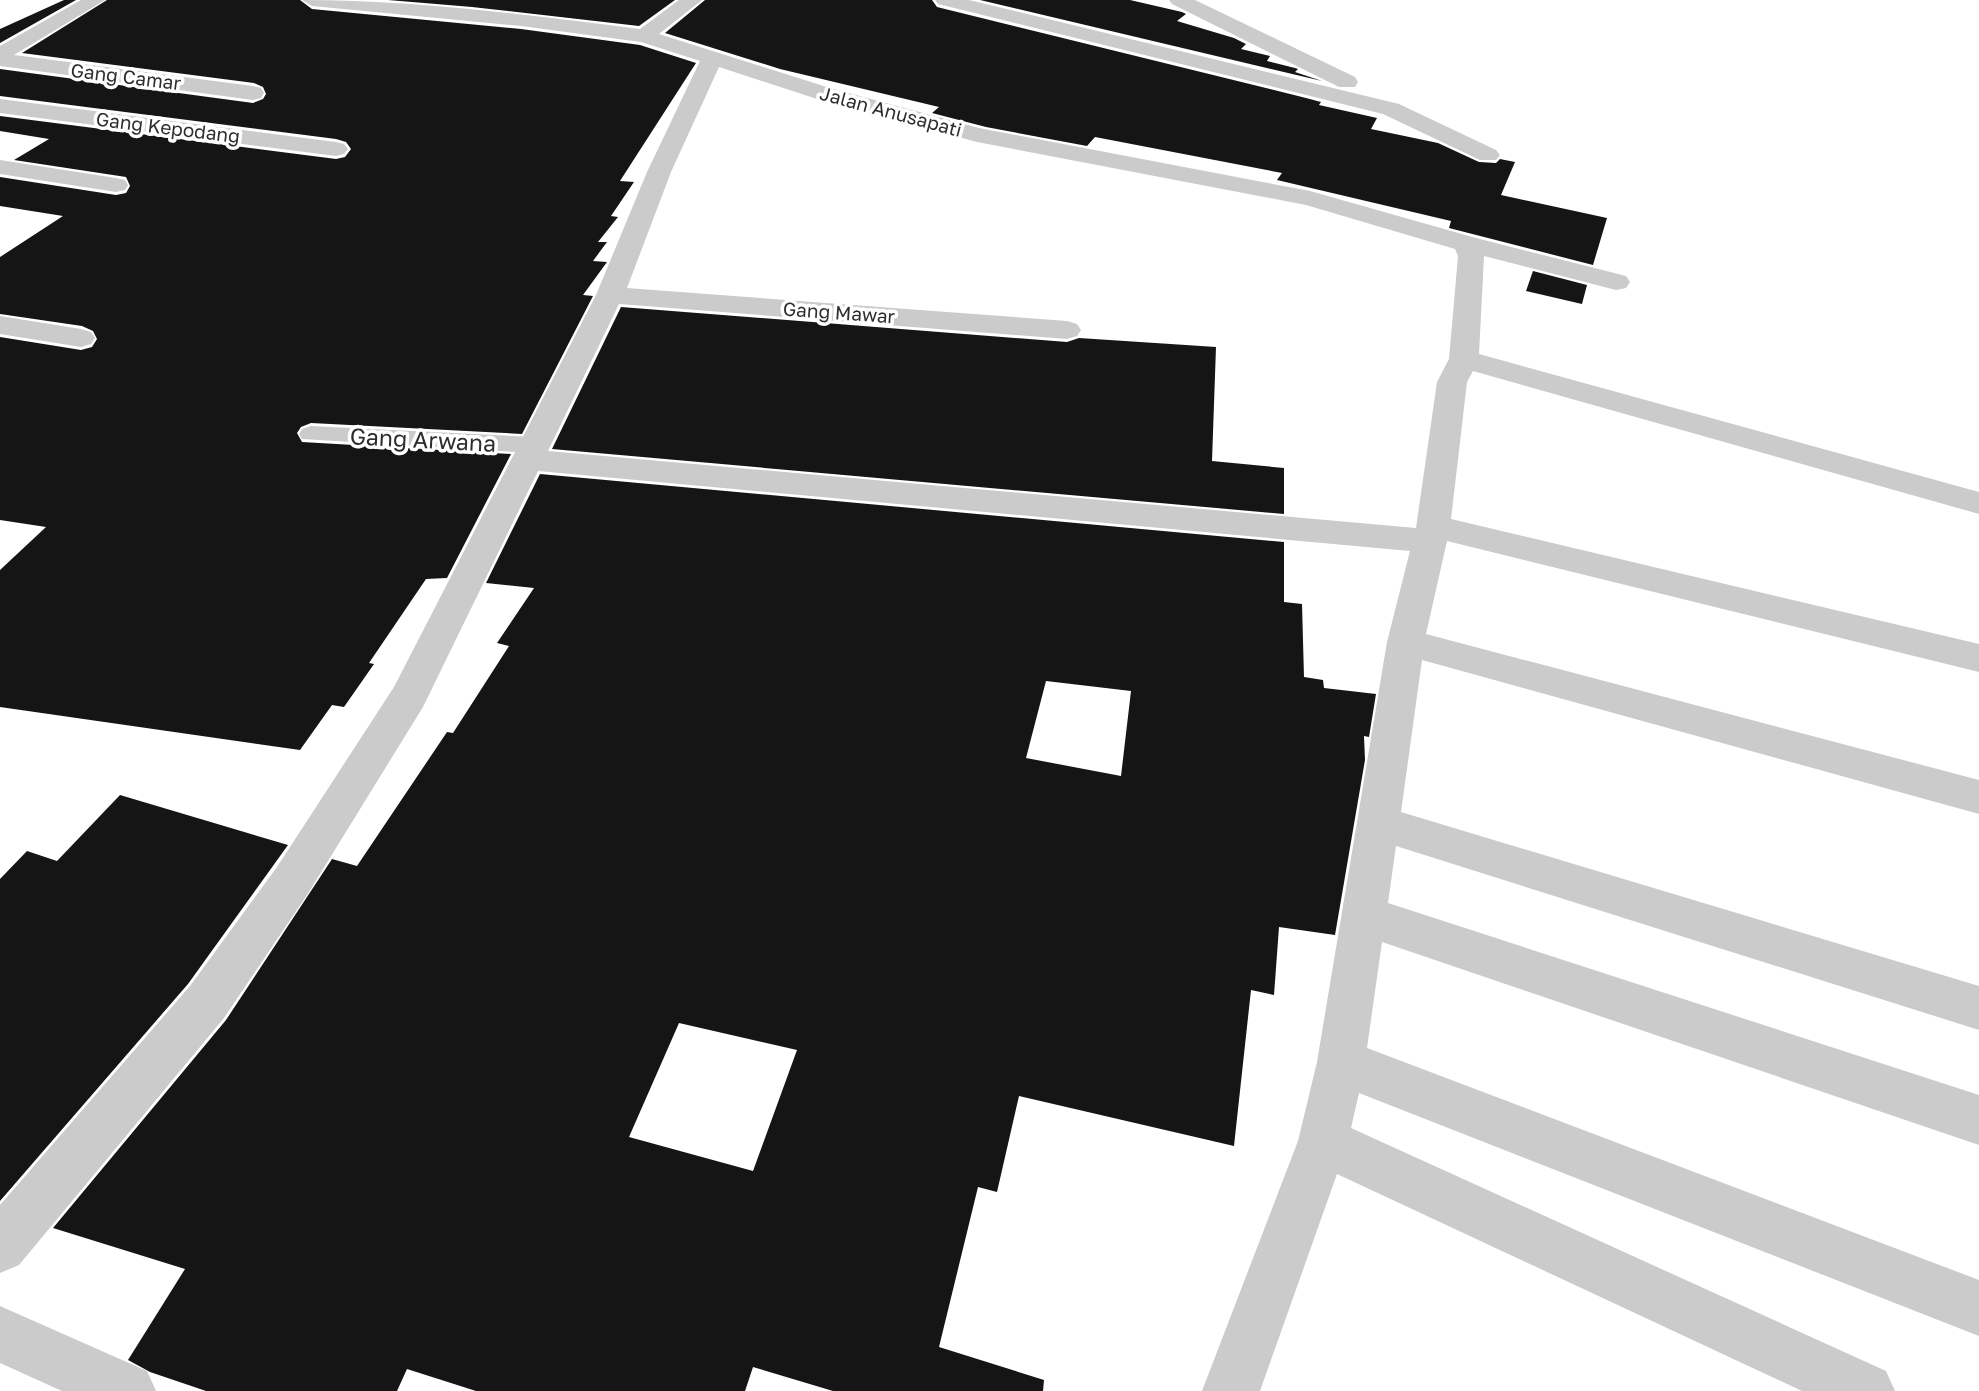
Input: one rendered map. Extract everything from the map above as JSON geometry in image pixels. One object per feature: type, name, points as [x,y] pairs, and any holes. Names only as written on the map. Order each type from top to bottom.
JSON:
[{"type":"street","points":[[4,59],[95,0]]},
{"type":"street","name":"Jalan Anusapati","points":[[312,0],[521,20],[644,36],[822,93],[977,135],[1310,198],[1467,244],[1616,282]]},
{"type":"street","points":[[466,16],[488,0]]},
{"type":"street","points":[[644,36],[692,0]]},
{"type":"street","points":[[945,0],[1391,109]]},
{"type":"street","points":[[1179,0],[1345,81],[1391,109],[1488,155]]},
{"type":"street","points":[[0,1246],[207,1002],[292,881],[409,696],[610,295],[659,172],[712,58]]},
{"type":"street","name":"Gang Camar","points":[[4,59],[253,93]]},
{"type":"street","name":"Gang Kepodang","points":[[0,106],[336,149]]},
{"type":"street","points":[[0,167],[116,185]]},
{"type":"street","points":[[1231,1391],[1323,1141],[1341,1062],[1406,642],[1431,533],[1452,382],[1464,359],[1471,256],[1467,244]]},
{"type":"street","name":"Gang Mawar","points":[[610,295],[1067,330]]},
{"type":"street","points":[[0,326],[81,338]]},
{"type":"street","points":[[1464,359],[1979,503]]},
{"type":"street","points":[[530,453],[1431,533],[1979,658]]},
{"type":"street","points":[[1406,642],[1979,797]]},
{"type":"street","points":[[1378,823],[1979,1008]]},
{"type":"street","points":[[1363,915],[1979,1120]]},
{"type":"street","points":[[1341,1062],[1979,1308]]},
{"type":"street","points":[[1323,1141],[1866,1391]]},
{"type":"street","points":[[0,1334],[127,1391]]},
{"type":"lane","name":"Gang Arwana","points":[[312,433],[530,453]]},
{"type":"building","points":[[64,0],[76,0],[0,43],[0,29]]},
{"type":"building","points":[[107,0],[300,0],[312,9],[521,29],[640,45],[696,63],[620,181],[634,182],[611,216],[618,217],[598,242],[607,242],[593,261],[607,262],[583,295],[593,296],[522,434],[311,423],[301,427],[297,433],[302,442],[511,454],[447,578],[426,579],[369,663],[374,664],[344,707],[332,705],[300,750],[0,707],[0,570],[46,527],[0,520],[0,337],[81,350],[92,347],[97,339],[93,331],[82,326],[0,314],[0,257],[63,216],[0,206],[0,177],[116,195],[126,193],[130,186],[126,177],[14,160],[49,139],[0,131],[0,116],[336,159],[345,157],[351,149],[346,142],[336,139],[0,96],[0,69],[253,103],[263,99],[266,94],[263,87],[254,83],[22,53]]},
{"type":"building","points":[[388,0],[675,0],[639,26]]},
{"type":"building","points":[[705,0],[932,0],[937,7],[1377,118],[1371,129],[1438,143],[1479,162],[1496,163],[1500,159],[1515,162],[1501,195],[1607,218],[1593,265],[1449,228],[1451,221],[1277,180],[1282,173],[1095,137],[1087,146],[986,127],[932,113],[939,107],[780,69],[665,33]]},
{"type":"building","points":[[980,0],[1130,0],[1182,12],[1186,14],[1177,21],[1234,38],[1246,44],[1241,49],[1270,56],[1267,61],[1298,69],[1295,72],[1322,81]]},
{"type":"building","points":[[1533,271],[1587,285],[1582,304],[1526,291]]},
{"type":"building","points":[[621,307],[1067,342],[1079,338],[1216,347],[1212,461],[1284,468],[1284,514],[552,449]]},
{"type":"building","points":[[540,474],[1284,542],[1284,602],[1302,604],[1304,677],[1323,680],[1324,688],[1376,694],[1369,737],[1364,736],[1365,760],[1335,935],[1279,927],[1274,995],[1251,990],[1234,1146],[1019,1096],[997,1192],[978,1187],[939,1347],[1044,1380],[1043,1391],[833,1391],[753,1367],[745,1391],[476,1391],[407,1369],[397,1391],[206,1391],[150,1372],[128,1360],[185,1269],[53,1228],[226,1020],[332,859],[357,866],[447,732],[453,733],[509,646],[497,643],[534,588],[486,583]],"holes":[[[1046,681],[1131,691],[1121,776],[1026,758]],[[679,1023],[797,1050],[753,1171],[629,1137]]]},
{"type":"building","points":[[120,795],[288,845],[188,984],[0,1201],[0,879],[27,851],[57,861]]}]
